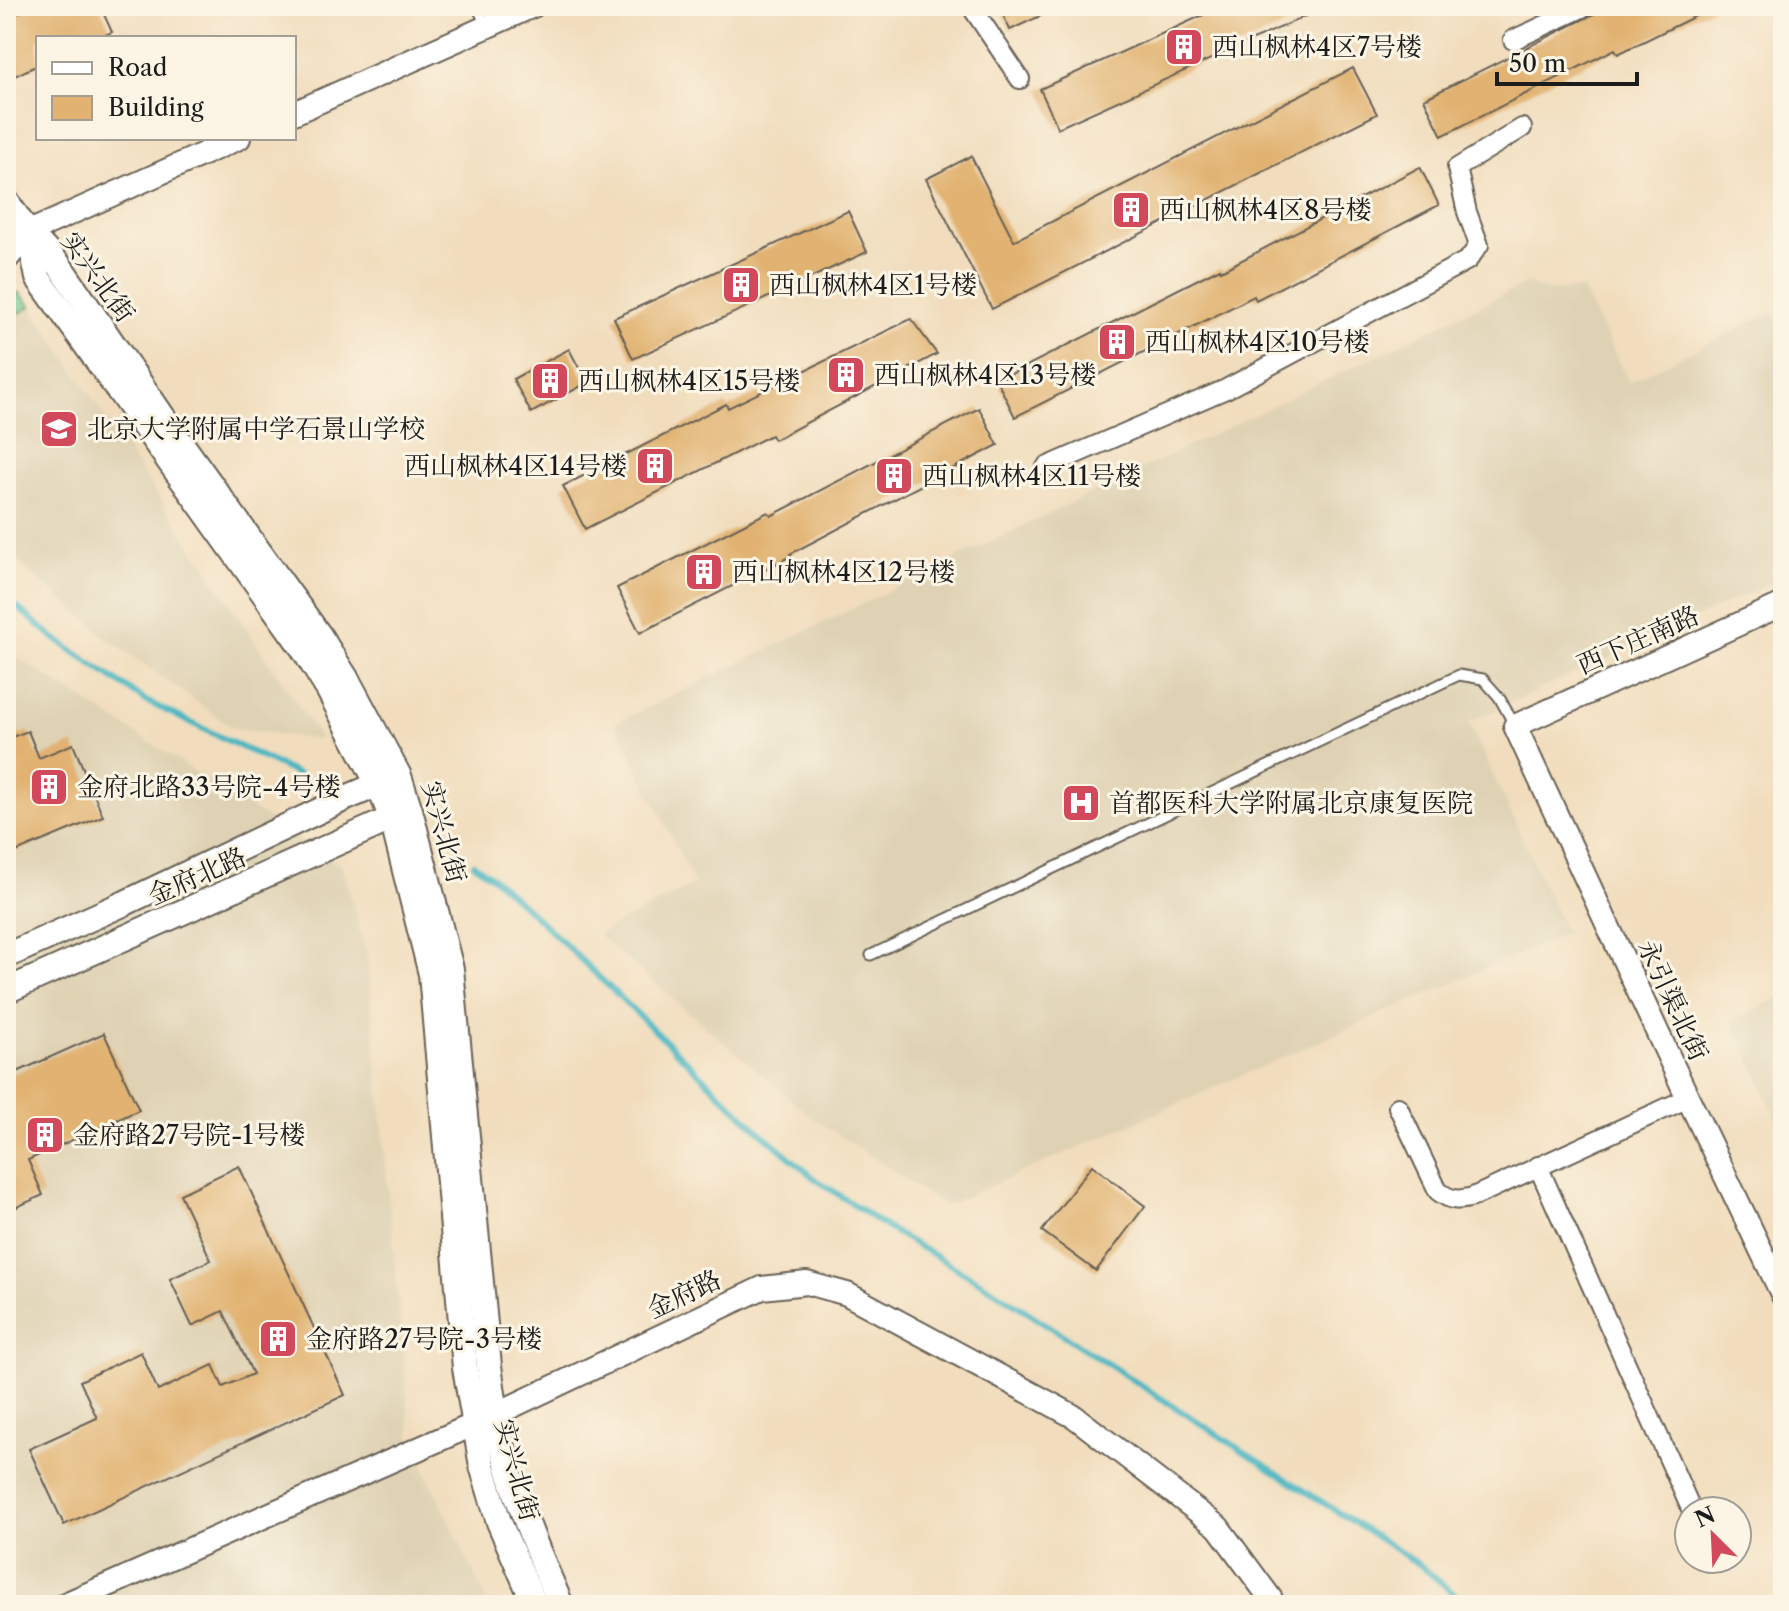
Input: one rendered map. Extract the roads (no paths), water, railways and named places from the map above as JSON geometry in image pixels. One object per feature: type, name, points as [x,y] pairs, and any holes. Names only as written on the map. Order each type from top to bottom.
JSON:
[{"type":"main road","name":"实兴北街","points":[[17,234],[38,278],[302,647],[389,780],[401,814],[431,974],[465,1368],[509,1470],[561,1605]]},
{"type":"main road","name":"金府北路","points":[[6,956],[389,780]]},
{"type":"main road","name":"金府北路","points":[[6,991],[401,814]]},
{"type":"main road","name":"实兴北街","points":[[485,1419],[482,1466],[499,1522],[535,1605]]},
{"type":"street","points":[[296,112],[533,6]]},
{"type":"street","points":[[971,6],[1020,79]]},
{"type":"street","points":[[1513,40],[1586,6]]},
{"type":"street","points":[[1046,467],[1226,389],[1468,260],[1479,245],[1467,212],[1457,168],[1522,128]]},
{"type":"street","points":[[17,234],[234,140]]},
{"type":"street","points":[[6,199],[17,234],[6,260]]},
{"type":"street","name":"西下庄南路","points":[[1515,726],[1783,604]]},
{"type":"street","name":"永引渠北街","points":[[1515,726],[1783,1296]]},
{"type":"street","points":[[1398,1107],[1438,1191],[1458,1201],[1473,1197],[1688,1098]]},
{"type":"street","points":[[1538,1166],[1685,1495]]},
{"type":"street","name":"金府路","points":[[63,1605],[485,1419],[762,1288],[807,1283],[847,1294],[1075,1417],[1218,1527],[1273,1605]]},
{"type":"lane","points":[[477,6],[487,27]]},
{"type":"lane","points":[[871,955],[1459,675],[1483,679],[1499,697],[1515,726]]},
{"type":"waterway","points":[[6,598],[54,638],[146,701],[305,778]]},
{"type":"waterway","points":[[474,864],[547,927],[759,1131],[814,1178],[889,1229],[990,1288],[1420,1565],[1467,1605]]},
{"type":"place","name":"西山枫林4区7号楼","points":[[1184,47]]},
{"type":"place","name":"西山枫林4区8号楼","points":[[1131,210]]},
{"type":"place","name":"西山枫林4区1号楼","points":[[741,285]]},
{"type":"place","name":"西山枫林4区10号楼","points":[[1117,342]]},
{"type":"place","name":"西山枫林4区13号楼","points":[[846,375]]},
{"type":"place","name":"西山枫林4区15号楼","points":[[550,381]]},
{"type":"place","name":"北京大学附属中学石景山学校","points":[[59,429]]},
{"type":"place","name":"西山枫林4区14号楼","points":[[655,466]]},
{"type":"place","name":"西山枫林4区11号楼","points":[[894,476]]},
{"type":"place","name":"西山枫林4区12号楼","points":[[704,572]]},
{"type":"place","name":"金府北路33号院-4号楼","points":[[49,787]]},
{"type":"place","name":"首都医科大学附属北京康复医院","points":[[1081,803]]},
{"type":"place","name":"金府路27号院-1号楼","points":[[45,1135]]},
{"type":"place","name":"金府路27号院-3号楼","points":[[278,1339]]}]
